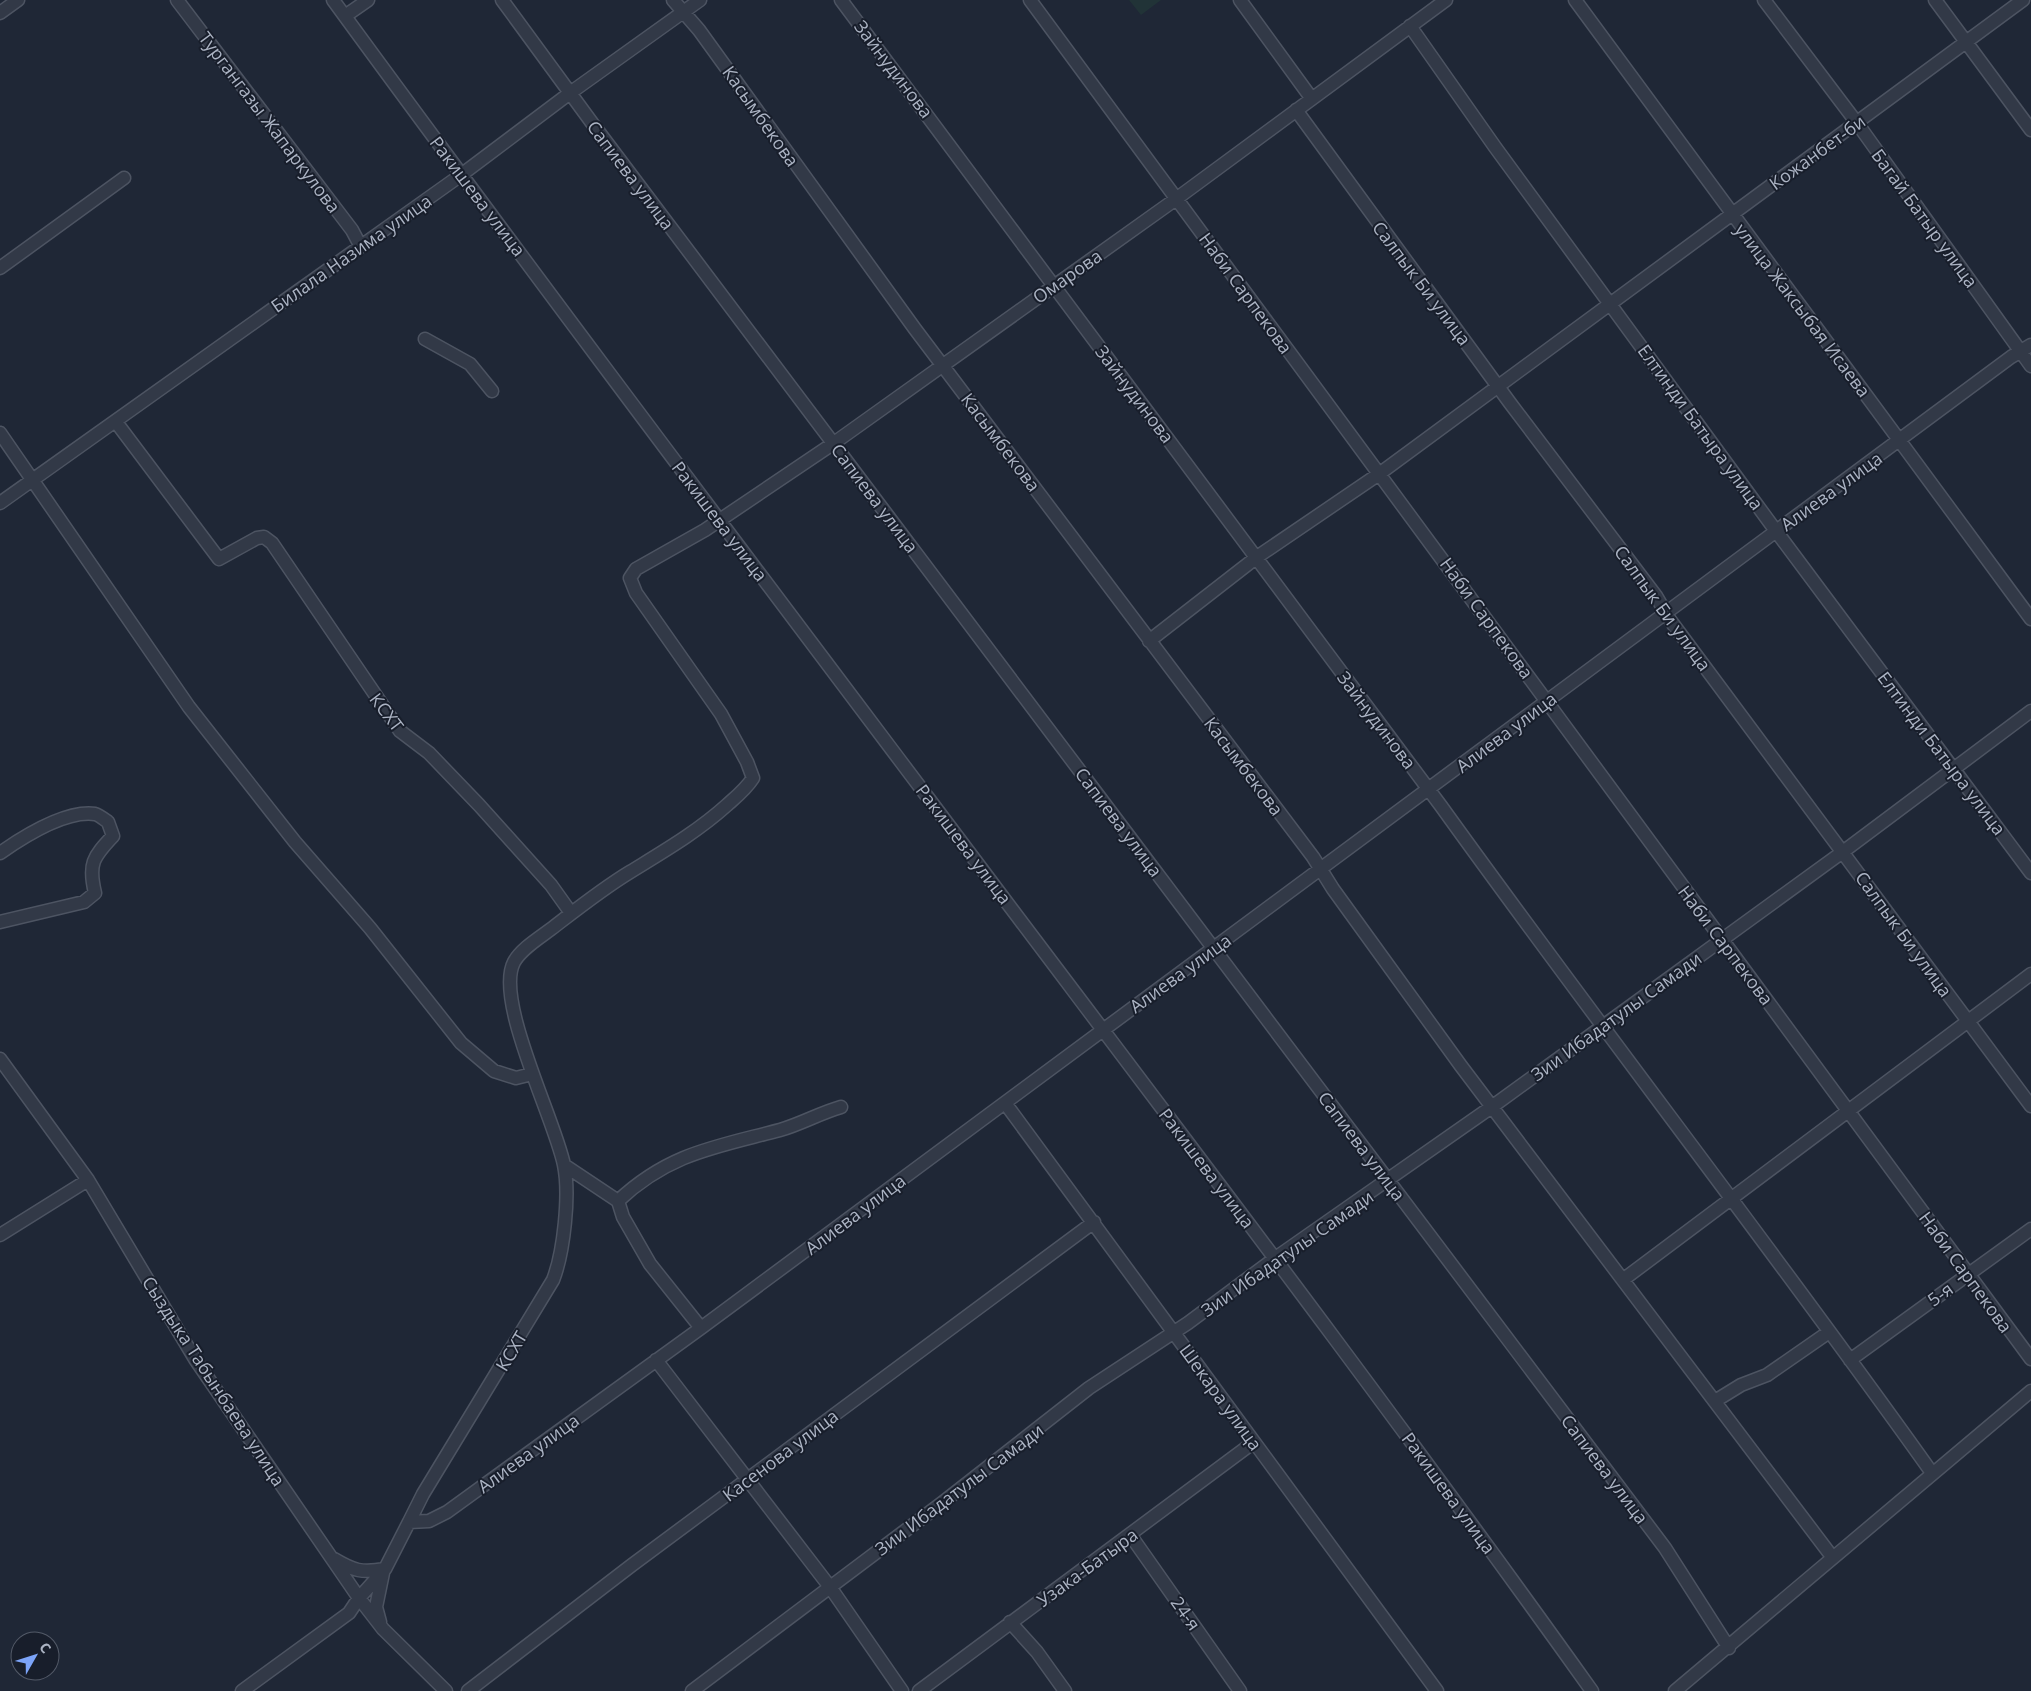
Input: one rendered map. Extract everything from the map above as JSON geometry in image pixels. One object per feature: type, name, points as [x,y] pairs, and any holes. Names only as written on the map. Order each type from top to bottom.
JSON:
[{"type":"street","points":[[0,13],[18,0]]},
{"type":"street","name":"Тургангазы Жапаркулова","points":[[177,0],[352,230],[360,245]]},
{"type":"street","name":"Ракишева улица","points":[[333,0],[461,175],[720,521],[1382,1401],[1592,1691]]},
{"type":"street","points":[[345,16],[368,0]]},
{"type":"street","name":"Сапиева улица","points":[[502,0],[570,93],[1215,948],[1388,1182],[1666,1548],[1729,1648]]},
{"type":"street","name":"Касымбекова","points":[[673,0],[700,30],[802,174],[1321,870],[1423,1014],[1833,1558]]},
{"type":"street","name":"Билала Назима улица","points":[[0,503],[116,422],[360,245],[461,175],[570,93],[700,0]]},
{"type":"street","name":"Зайнудинова","points":[[841,0],[1257,557],[1602,1026],[1732,1198],[1932,1473]]},
{"type":"street","name":"Наби Сарпекова","points":[[1030,0],[2031,1358]]},
{"type":"street","points":[[1240,0],[1312,98]]},
{"type":"street","name":"Омарова","points":[[571,913],[608,886],[680,842],[735,798],[747,787],[753,778],[747,762],[721,714],[636,593],[630,578],[636,569],[720,521],[834,443],[1053,284],[1176,199],[1446,0]]},
{"type":"street","name":"улица Жаксыбая Исаева","points":[[1575,0],[1732,215],[1901,440],[2031,619]]},
{"type":"street","name":"Багай Батыр улица","points":[[1764,0],[2026,349],[2031,366]]},
{"type":"street","points":[[1935,0],[2031,130]]},
{"type":"street","name":"Кожанбет-би","points":[[1149,641],[1257,557],[1379,474],[1497,385],[1732,215],[2023,0]]},
{"type":"street","name":"Елтинди Батыра улица","points":[[1410,26],[1495,147],[1776,531],[2031,873]]},
{"type":"street","name":"Салпык Би улица","points":[[1296,110],[1497,385],[1656,596],[1772,758],[1844,851],[1884,909],[2031,1106]]},
{"type":"street","points":[[0,268],[124,178]]},
{"type":"street","points":[[425,339],[470,364],[492,391]]},
{"type":"street","name":"Алиева улица","points":[[409,1522],[429,1521],[447,1512],[701,1328],[1103,1028],[1215,948],[1776,531],[2011,358],[2026,349]]},
{"type":"street","name":"КСХТ","points":[[116,422],[219,559],[257,538],[264,537],[272,543],[400,731],[429,753],[479,805],[552,885],[571,913],[524,950],[514,962],[509,986],[532,1074],[558,1141],[564,1165],[568,1193],[559,1266],[553,1280],[423,1494],[409,1522]]},
{"type":"street","points":[[0,433],[189,707],[295,842],[370,928],[461,1043],[494,1071],[516,1078],[532,1074]]},
{"type":"street","name":"Зии Ибадатулы Самади","points":[[692,1691],[1089,1388],[1174,1333],[1274,1259],[1388,1182],[1844,851],[2031,711]]},
{"type":"street","points":[[0,853],[43,827],[82,814],[96,814],[108,822],[113,836],[92,863],[95,893],[84,902],[0,922]]},
{"type":"street","points":[[1624,1279],[2031,974]]},
{"type":"street","name":"Сыздыка Табынбаева улица","points":[[0,1059],[88,1180],[196,1359],[359,1598],[383,1629],[446,1691]]},
{"type":"street","name":"Шекара улица","points":[[1005,1103],[1437,1691]]},
{"type":"street","points":[[618,1201],[655,1171],[688,1156],[757,1134],[781,1130],[821,1112],[841,1107]]},
{"type":"street","points":[[564,1165],[618,1201],[623,1217],[650,1264],[701,1328]]},
{"type":"street","points":[[0,1235],[88,1180]]},
{"type":"street","name":"Касенова улица","points":[[468,1691],[632,1565],[1094,1222]]},
{"type":"street","name":"5-я","points":[[1850,1360],[2031,1229]]},
{"type":"street","points":[[1715,1401],[1742,1385],[1767,1375],[1829,1332]]},
{"type":"street","points":[[656,1360],[830,1587],[902,1691]]},
{"type":"street","points":[[1675,1691],[1729,1648],[1932,1473],[2031,1391]]},
{"type":"street","name":"Узака-Батыра","points":[[919,1691],[1010,1622],[1131,1536],[1254,1442]]},
{"type":"street","points":[[242,1691],[349,1613],[359,1598],[385,1568],[409,1522]]},
{"type":"street","name":"24-я","points":[[1131,1536],[1240,1691]]},
{"type":"street","points":[[334,1559],[354,1570],[371,1571],[385,1568]]},
{"type":"street","points":[[383,1629],[376,1607],[385,1568]]},
{"type":"street","points":[[1010,1622],[1037,1652],[1065,1691]]},
{"type":"shaded area","points":[[1129,0],[1161,0],[1141,15]]}]
